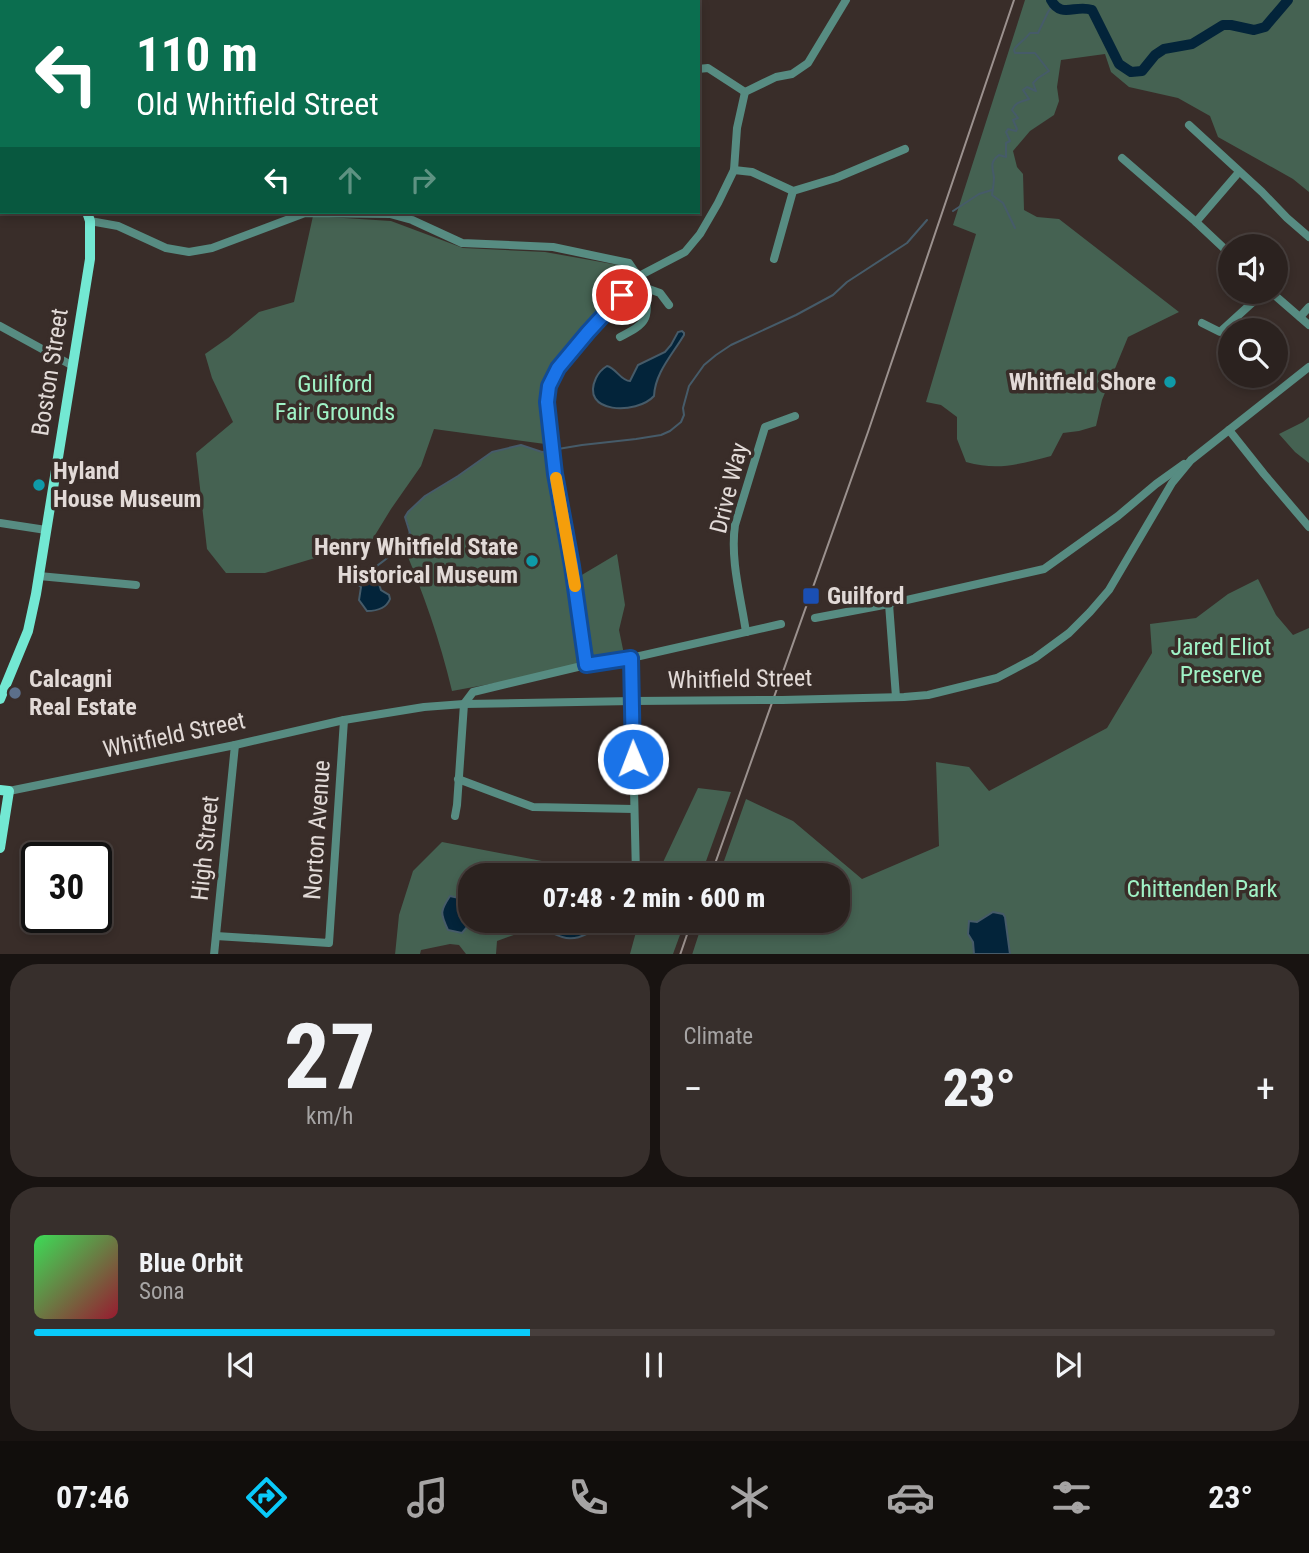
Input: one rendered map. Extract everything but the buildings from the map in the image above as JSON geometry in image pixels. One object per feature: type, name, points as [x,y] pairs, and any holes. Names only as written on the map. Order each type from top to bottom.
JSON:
[{"type":"main road","name":"Boston Street","points":[[0,699],[2,684],[28,631],[39,576],[90,259],[89,216]]},
{"type":"main road","points":[[0,848],[4,790]]},
{"type":"street","points":[[745,92],[776,77],[792,74],[807,64],[846,0]]},
{"type":"street","points":[[700,69],[708,68],[745,92]]},
{"type":"street","points":[[586,665],[555,474],[547,402],[549,386],[558,368],[639,276],[685,252],[700,234],[719,203],[734,170],[737,128],[745,92]]},
{"type":"street","points":[[1189,125],[1309,237]]},
{"type":"street","points":[[734,170],[752,172],[793,191],[836,178],[905,149]]},
{"type":"street","points":[[1122,158],[1218,243]]},
{"type":"street","points":[[1196,222],[1239,172]]},
{"type":"street","points":[[774,259],[793,191]]},
{"type":"street","points":[[89,216],[166,248],[189,252],[212,247],[302,214]]},
{"type":"street","points":[[390,214],[412,220],[462,243],[554,247],[629,263],[646,288],[647,310],[644,323],[620,337]]},
{"type":"street","points":[[646,288],[660,293],[668,305]]},
{"type":"street","points":[[1202,323],[1220,332],[1251,304]]},
{"type":"street","points":[[1285,304],[1309,325]]},
{"type":"street","points":[[1300,317],[1309,307]]},
{"type":"street","points":[[0,326],[73,366]]},
{"type":"street","name":"Whitfield Street","points":[[4,790],[235,745],[344,720],[424,707],[464,704],[896,697],[928,695],[997,678],[1035,658],[1069,633],[1108,590],[1172,483],[1191,460],[1309,367]]},
{"type":"street","name":"Drive Way","points":[[746,632],[735,561],[735,525],[765,427],[795,416]]},
{"type":"street","points":[[1229,430],[1309,527]]},
{"type":"street","points":[[815,618],[1044,569],[1191,460]]},
{"type":"street","points":[[1150,489],[1164,498]]},
{"type":"street","points":[[0,523],[46,530]]},
{"type":"street","points":[[39,576],[135,584]]},
{"type":"street","points":[[888,604],[896,697]]},
{"type":"street","points":[[455,816],[464,704],[473,692],[781,624]]},
{"type":"street","points":[[631,658],[636,863]]},
{"type":"street","name":"Norton Avenue","points":[[216,936],[328,943],[344,720]]},
{"type":"street","name":"High Street","points":[[214,954],[235,745]]},
{"type":"street","points":[[458,779],[533,807],[634,809]]},
{"type":"green space","points":[[1025,0],[1309,0],[1309,192],[1293,179],[1218,137],[1210,116],[1178,98],[1129,87],[1111,72],[1105,54],[1061,60],[1057,87],[1059,101],[1054,115],[1030,131],[1013,151],[1017,167],[1023,174],[1024,210],[1037,217],[1059,219],[1179,312],[1128,337],[1102,400],[1096,426],[1063,433],[1051,456],[1029,462],[989,466],[966,462],[957,439],[957,417],[941,405],[926,402],[976,234],[953,225]]},
{"type":"green space","name":"Guilford Fair Grounds","points":[[313,216],[391,221],[463,248],[545,252],[618,265],[629,276],[544,381],[545,444],[434,429],[421,466],[372,540],[359,554],[315,558],[265,573],[226,573],[207,549],[196,453],[233,422],[212,378],[205,354],[259,312],[294,302]]},
{"type":"green space","points":[[1309,417],[1309,463],[1279,434]]},
{"type":"green space","points":[[521,445],[542,452],[552,450],[575,579],[617,554],[625,605],[619,630],[625,659],[452,691],[430,617],[403,545],[409,531],[405,517],[425,496],[492,452]]},
{"type":"green space","points":[[1258,579],[1276,615],[1293,635],[1309,628],[1309,954],[1010,954],[1005,917],[994,913],[977,922],[973,942],[974,954],[692,954],[699,933],[850,933],[850,869],[862,879],[939,846],[936,762],[969,767],[989,791],[1107,728],[1152,653],[1150,624],[1196,618],[1228,594]]},
{"type":"green space","points":[[698,788],[731,792],[705,863],[663,863]]},
{"type":"green space","points":[[746,799],[793,821],[843,863],[723,863]]},
{"type":"green space","points":[[442,842],[552,863],[458,863],[458,933],[519,933],[497,941],[496,954],[466,954],[459,945],[450,944],[421,950],[420,954],[395,954],[399,915],[413,871]]},
{"type":"green space","points":[[636,933],[681,933],[673,954],[630,954]]},
{"type":"water","points":[[682,331],[684,335],[657,380],[654,396],[646,402],[624,408],[602,405],[596,399],[593,390],[596,378],[604,368],[610,367],[630,381],[638,365],[665,352],[678,332]]},
{"type":"water","points":[[357,577],[378,581],[381,590],[389,595],[390,599],[384,607],[367,611],[359,600],[361,587],[347,583]]},
{"type":"water","points":[[450,896],[458,898],[458,932],[448,930],[443,909]]},
{"type":"water","points":[[993,912],[1005,917],[1010,954],[974,954],[973,942],[968,934],[969,921],[977,922]]},
{"type":"water","points":[[552,933],[588,933],[570,938]]},
{"type":"waterway","points":[[1051,0],[1059,9],[1092,10],[1119,64],[1131,72],[1142,71],[1155,55],[1164,49],[1192,44],[1223,25],[1254,30],[1265,27],[1288,0]]},
{"type":"waterway","points":[[1015,228],[1003,203],[992,195],[992,164],[999,155],[1006,157],[1006,143],[1010,141],[1006,132],[1008,129],[1017,129],[1013,120],[1018,118],[1012,110],[1017,103],[1029,99],[1023,90],[1027,87],[1036,91],[1033,83],[1049,71],[1035,53],[1015,53],[1014,50],[1030,33],[1038,33],[1053,5]]},
{"type":"waterway","points":[[953,211],[979,194],[992,190]]},
{"type":"waterway","points":[[558,449],[661,435],[670,431],[681,422],[684,415],[683,408],[689,386],[704,365],[716,355],[833,295],[847,282],[907,243],[927,220]]},
{"type":"waterway","points":[[360,578],[388,558],[405,540],[410,533],[405,517],[425,496],[492,452],[521,445],[542,452],[548,451]]},
{"type":"railway","points":[[715,863],[868,432],[1014,0]]},
{"type":"railway","points":[[680,954],[688,933]]},
{"type":"slow traffic","points":[[556,478],[575,586]]},
{"type":"place","name":"Whitfield Shore","points":[[1170,382]]},
{"type":"place","name":"Hyland House Museum","points":[[39,485]]},
{"type":"place","name":"Henry Whitfield State Historical Museum","points":[[532,561]]},
{"type":"place","name":"Guilford","points":[[811,596]]},
{"type":"place","name":"Calcagni Real Estate","points":[[15,693]]},
{"type":"route","points":[[622,295],[558,368],[549,386],[547,402],[555,474],[586,665],[631,658],[633,759]]},
{"type":"park label","name":"Jared Eliot Preserve","points":[[1221,661]]},
{"type":"park label","name":"Chittenden Park","points":[[1202,889]]}]
